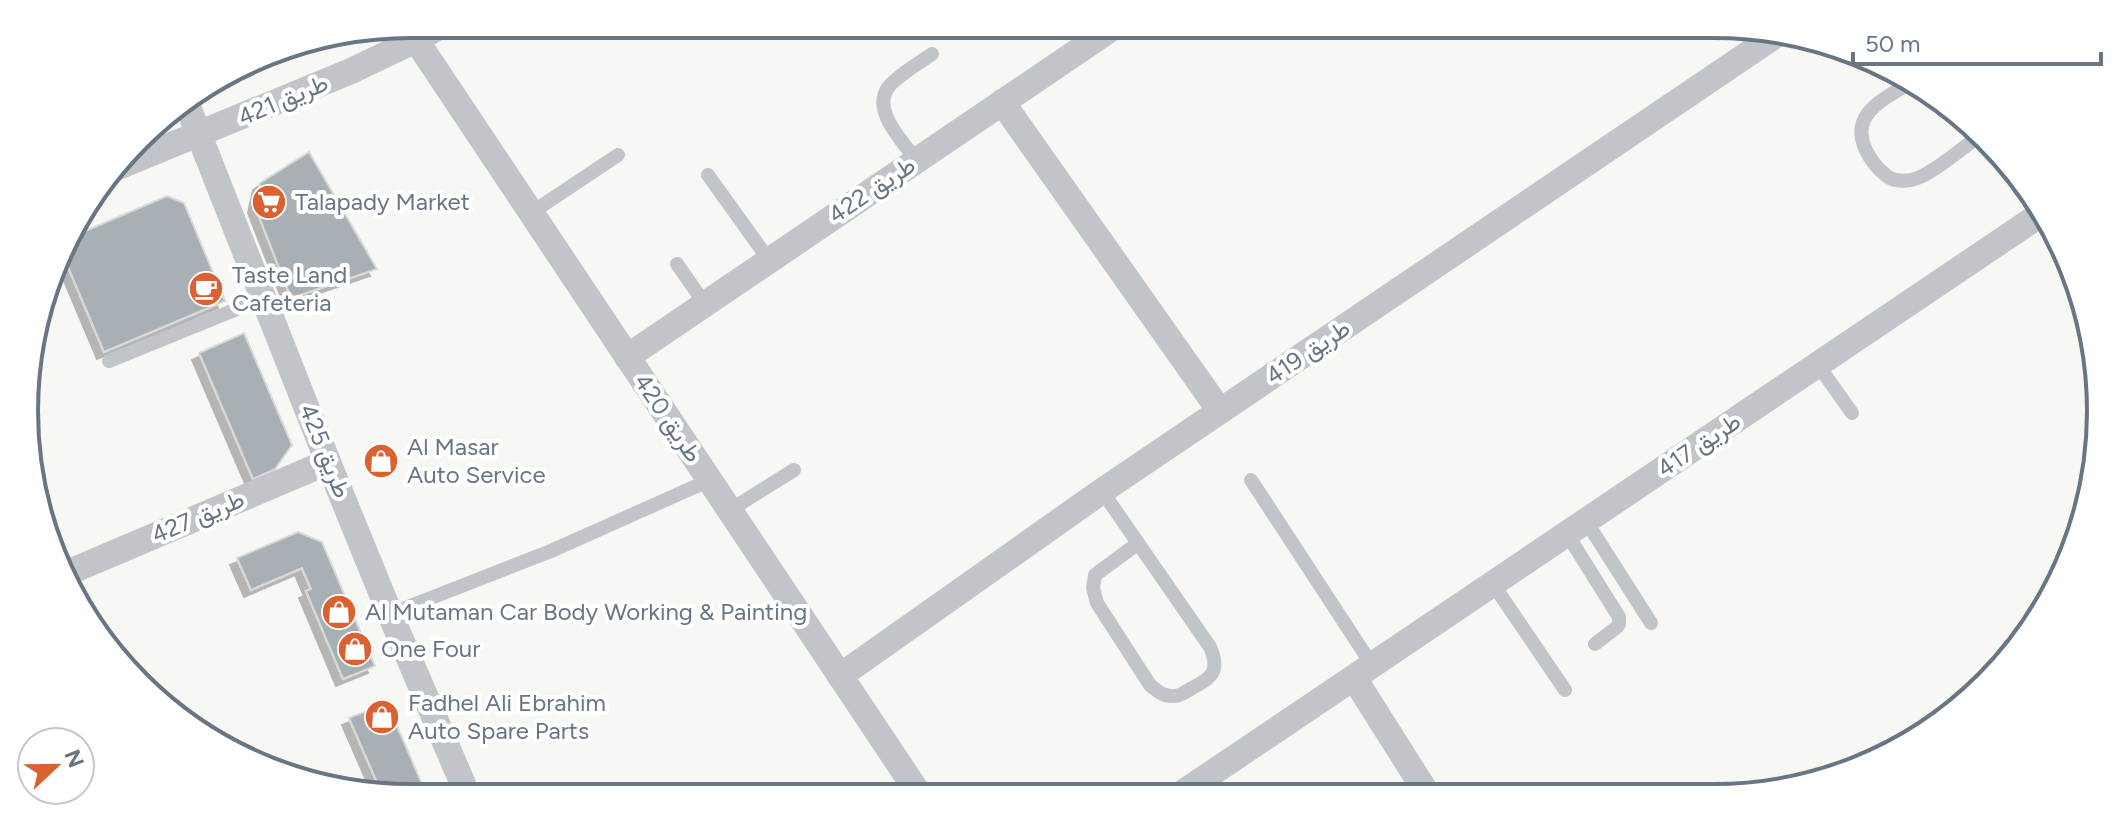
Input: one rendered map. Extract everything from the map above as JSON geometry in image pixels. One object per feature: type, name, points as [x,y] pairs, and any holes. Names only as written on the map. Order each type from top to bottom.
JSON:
[{"type":"street","name":"طريق 421","points":[[135,160],[351,71],[420,38]]},
{"type":"street","name":"طريق 422","points":[[627,357],[1097,38]]},
{"type":"street","name":"طريق 420","points":[[416,40],[912,784]]},
{"type":"street","name":"طريق 419","points":[[840,676],[1102,491],[1766,42]]},
{"type":"street","points":[[1002,102],[1220,411]]},
{"type":"street","name":"طريق 425","points":[[190,111],[328,462],[463,784]]},
{"type":"street","name":"طريق 417","points":[[1196,784],[2033,219]]},
{"type":"street","name":"طريق 427","points":[[73,570],[328,462]]},
{"type":"street","points":[[1363,671],[1422,784]]},
{"type":"lane","points":[[916,160],[886,116],[883,104],[890,85],[932,54]]},
{"type":"lane","points":[[1898,87],[1866,114],[1860,133],[1867,152],[1889,178],[1901,181],[1920,177],[1972,141]]},
{"type":"lane","points":[[531,213],[618,155]]},
{"type":"lane","points":[[708,175],[769,260]]},
{"type":"lane","points":[[677,264],[705,304]]},
{"type":"lane","points":[[109,361],[264,298]]},
{"type":"lane","points":[[1818,365],[1852,413]]},
{"type":"lane","points":[[730,510],[794,470]]},
{"type":"lane","points":[[390,614],[551,551],[710,480]]},
{"type":"lane","points":[[1251,480],[1363,671]]},
{"type":"lane","points":[[1102,491],[1214,657],[1215,669],[1207,681],[1176,696],[1161,694],[1150,685],[1097,603],[1093,588],[1095,575],[1137,544]]},
{"type":"lane","points":[[1577,528],[1651,623]]},
{"type":"lane","points":[[1577,528],[1619,617],[1617,627],[1595,644]]},
{"type":"lane","points":[[1493,584],[1565,690]]},
{"type":"building","points":[[309,152],[377,269],[291,298],[255,206],[260,183]]},
{"type":"building","points":[[167,196],[184,203],[225,301],[104,352],[67,265],[84,232]]},
{"type":"building","points":[[244,333],[292,445],[275,469],[253,479],[199,353]]},
{"type":"building","points":[[298,532],[322,542],[375,666],[343,679],[306,591],[311,589],[302,568],[251,590],[237,558]]},
{"type":"building","points":[[387,703],[422,784],[377,782],[349,718]]},
{"type":"place","name":"Talapady Market","points":[[269,202]]},
{"type":"place","name":"Taste Land Cafeteria","points":[[206,289]]},
{"type":"place","name":"Al Masar Auto Service","points":[[381,461]]},
{"type":"place","name":"Al Mutaman Car Body Working & Painting","points":[[339,612]]},
{"type":"place","name":"One Four","points":[[355,649]]},
{"type":"place","name":"Fadhel Ali Ebrahim Auto Spare Parts","points":[[382,717]]}]
